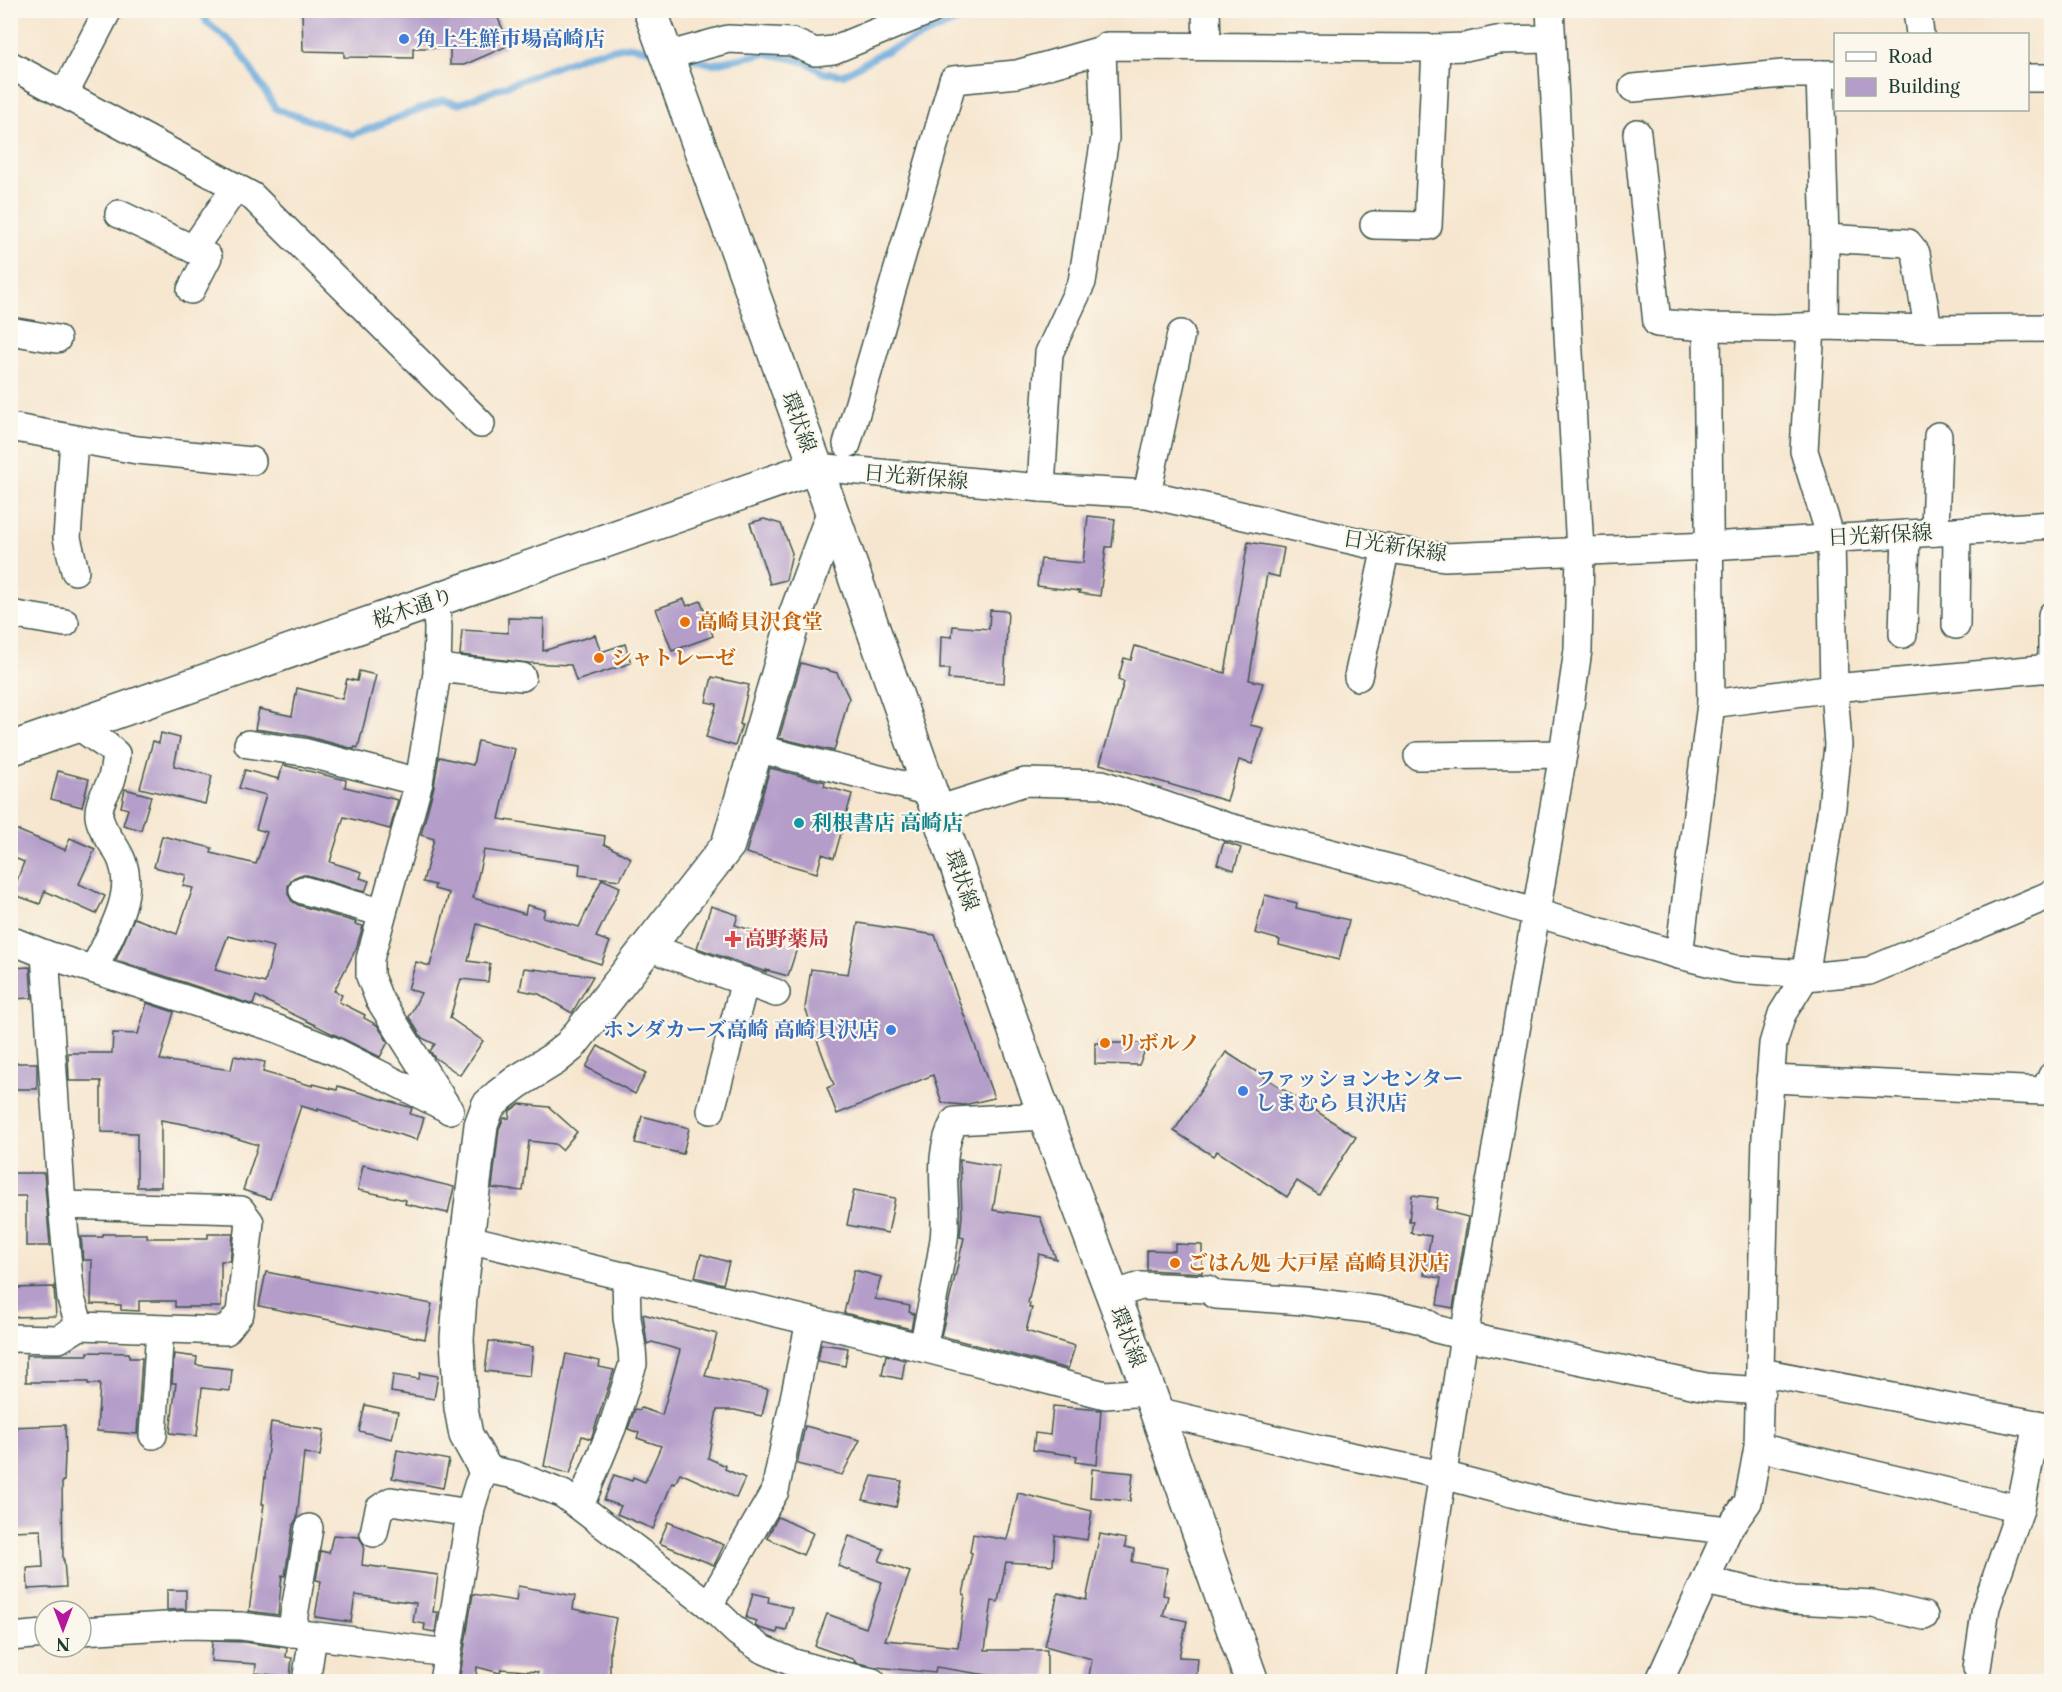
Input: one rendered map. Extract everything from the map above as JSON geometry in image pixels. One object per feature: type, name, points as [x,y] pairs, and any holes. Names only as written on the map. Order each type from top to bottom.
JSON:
[{"type":"street","points":[[65,93],[108,10]]},
{"type":"street","name":"環状線","points":[[650,10],[816,467],[1045,1116],[1152,1400],[1252,1682]]},
{"type":"street","points":[[666,56],[728,39],[792,42],[815,52],[833,50],[931,10]]},
{"type":"street","points":[[1206,10],[1207,46]]},
{"type":"street","points":[[1411,1682],[1464,1336],[1563,754],[1578,650],[1580,550],[1550,10]]},
{"type":"street","points":[[1917,10],[1920,33]]},
{"type":"street","points":[[847,444],[953,80],[1017,74],[1102,50],[1107,46],[1436,48],[1465,47],[1497,40],[1550,39]]},
{"type":"street","points":[[1374,225],[1428,226],[1436,48]]},
{"type":"street","points":[[1041,488],[1049,353],[1082,282],[1105,138],[1102,50]]},
{"type":"street","points":[[10,64],[252,196],[482,424]]},
{"type":"street","points":[[1633,88],[1783,74],[1828,74],[1825,238],[1804,451],[1831,538],[1834,688],[1838,745],[1833,797],[1805,977],[1782,1014],[1773,1044],[1766,1136],[1758,1447],[1748,1502],[1728,1530],[1659,1682]]},
{"type":"street","points":[[2029,78],[2052,78]]},
{"type":"street","points":[[1637,133],[1657,323],[1707,327],[2052,328]]},
{"type":"street","points":[[193,249],[236,187]]},
{"type":"street","points":[[119,214],[208,257],[191,290]]},
{"type":"street","points":[[1825,238],[1908,243],[1916,253],[1928,329]]},
{"type":"street","points":[[1679,955],[1711,704],[1707,327]]},
{"type":"street","points":[[10,331],[57,339]]},
{"type":"street","points":[[1147,494],[1181,334]]},
{"type":"street","points":[[10,427],[137,450],[252,461]]},
{"type":"street","points":[[1938,436],[1956,626]]},
{"type":"street","points":[[74,440],[67,538],[75,571]]},
{"type":"street","name":"日光新保線","points":[[816,467],[1041,488],[1147,494],[1386,547],[1444,556],[1710,546],[2052,525]]},
{"type":"street","name":"桜木通り","points":[[10,749],[816,467]]},
{"type":"street","points":[[832,516],[794,619],[728,845],[570,1046],[517,1082],[488,1106],[481,1125],[457,1339],[459,1388],[466,1435],[485,1469],[515,1475],[563,1494],[709,1605],[737,1632],[762,1649],[794,1663],[872,1682]]},
{"type":"street","points":[[1903,634],[1906,534]]},
{"type":"street","points":[[1358,677],[1386,547]]},
{"type":"street","points":[[435,600],[438,627],[437,668],[419,782],[370,959],[370,976],[379,999],[449,1110]]},
{"type":"street","points":[[10,614],[65,623]]},
{"type":"street","points":[[1711,704],[1834,688],[2051,670],[2052,615]]},
{"type":"street","points":[[437,668],[522,677]]},
{"type":"street","points":[[78,726],[116,754],[111,780],[99,806],[100,820],[122,860],[126,874],[124,904],[94,969]]},
{"type":"street","points":[[248,744],[303,752],[419,782]]},
{"type":"street","points":[[756,748],[934,801],[1025,782],[1102,784],[1226,826],[1397,870],[1679,955],[1736,969],[1805,977],[1869,971],[2052,894]]},
{"type":"street","points":[[1418,756],[1563,754]]},
{"type":"street","points":[[303,890],[383,913]]},
{"type":"street","points":[[10,940],[45,954],[278,1029],[336,1052],[481,1125]]},
{"type":"street","points":[[648,946],[776,993]]},
{"type":"street","points":[[45,954],[62,1205],[71,1299],[80,1326]]},
{"type":"street","points":[[711,1110],[745,981]]},
{"type":"street","points":[[1770,1079],[2044,1091],[2052,1076]]},
{"type":"street","points":[[923,1348],[944,1238],[943,1166],[950,1130],[955,1121],[1045,1116]]},
{"type":"street","points":[[10,1338],[60,1339],[80,1326],[226,1331],[240,1313],[250,1222],[241,1210],[62,1205]]},
{"type":"street","points":[[468,1239],[923,1348],[1105,1395],[1134,1393],[1322,1450],[1443,1475],[1564,1507],[1612,1517],[1728,1530]]},
{"type":"street","points":[[580,1506],[612,1428],[633,1364],[627,1318],[626,1276]]},
{"type":"street","points":[[1112,1294],[1140,1286],[1207,1289],[1216,1295],[1304,1301],[1377,1310],[1422,1320],[1436,1329],[1464,1336],[1706,1387],[1761,1381],[2044,1425],[2020,1509],[1986,1607],[1977,1668]]},
{"type":"street","points":[[709,1605],[775,1491],[810,1322]]},
{"type":"street","points":[[153,1435],[160,1329]]},
{"type":"street","points":[[1758,1447],[2020,1509]]},
{"type":"street","points":[[443,1682],[470,1513],[485,1469]]},
{"type":"street","points":[[374,1533],[379,1509],[391,1501],[470,1513]]},
{"type":"street","points":[[306,1682],[302,1634],[309,1528]]},
{"type":"street","points":[[1704,1581],[1793,1600],[1874,1604],[1924,1616]]},
{"type":"street","points":[[93,1630],[183,1625],[241,1626],[447,1653]]},
{"type":"street","points":[[10,1637],[33,1635]]},
{"type":"building","name":"角上生鮮市場高崎店","points":[[302,10],[487,10],[487,17],[498,18],[505,35],[505,47],[464,65],[450,65],[450,48],[413,48],[413,58],[344,57],[344,52],[303,51]]},
{"type":"building","points":[[1088,516],[1115,519],[1112,547],[1106,547],[1100,596],[1079,593],[1080,591],[1037,586],[1041,559],[1083,563]]},
{"type":"building","points":[[764,519],[781,524],[792,553],[786,580],[770,584],[750,523]]},
{"type":"building","points":[[1248,542],[1284,548],[1279,577],[1267,574],[1249,680],[1263,683],[1250,725],[1263,728],[1252,764],[1239,760],[1227,801],[1100,764],[1124,682],[1118,680],[1124,658],[1131,660],[1135,646],[1225,673]]},
{"type":"building","name":"高崎貝沢食堂","points":[[684,599],[687,606],[701,601],[713,636],[672,651],[656,609]]},
{"type":"building","points":[[990,610],[1008,611],[1004,683],[948,679],[949,669],[940,669],[941,636],[952,637],[953,626],[989,629]]},
{"type":"building","points":[[508,618],[544,619],[543,651],[595,635],[601,652],[625,644],[631,663],[576,681],[571,665],[460,655],[462,630],[508,633]]},
{"type":"building","points":[[801,663],[837,673],[849,698],[834,751],[779,738]]},
{"type":"building","points":[[359,671],[376,675],[358,748],[354,749],[305,736],[255,729],[259,709],[292,716],[297,688],[342,699],[347,679],[357,681]]},
{"type":"building","points":[[712,677],[749,685],[740,724],[742,725],[735,746],[706,737],[717,704],[706,702]]},
{"type":"building","points":[[161,733],[180,738],[174,766],[212,776],[205,804],[140,788],[153,741],[159,743]]},
{"type":"building","points":[[478,741],[515,749],[499,819],[605,836],[604,844],[631,858],[620,880],[579,875],[580,864],[484,850],[473,898],[525,914],[527,905],[545,910],[543,917],[579,927],[602,879],[620,887],[596,937],[610,942],[601,964],[477,924],[468,961],[490,964],[488,982],[461,979],[450,1018],[483,1041],[460,1075],[434,1057],[430,1051],[435,1044],[422,1038],[409,1017],[421,993],[408,989],[416,962],[430,966],[449,893],[434,889],[435,885],[423,882],[434,839],[421,835],[439,757],[473,765]]},
{"type":"building","points":[[283,765],[346,780],[345,787],[398,800],[390,829],[344,817],[330,862],[362,872],[360,878],[369,881],[365,892],[307,875],[293,878],[288,886],[288,894],[298,905],[363,926],[356,949],[334,991],[342,995],[339,1002],[365,1015],[364,1018],[377,1025],[388,1042],[380,1057],[256,996],[253,1005],[116,960],[134,918],[177,934],[193,888],[183,886],[186,875],[154,867],[162,836],[212,848],[211,853],[256,864],[267,832],[256,829],[266,795],[239,788],[245,770],[279,779]],"holes":[[[228,936],[274,947],[265,983],[215,970]]]},
{"type":"building","name":"利根書店 高崎店","points":[[770,768],[825,782],[824,786],[852,794],[834,858],[822,854],[817,873],[746,853]]},
{"type":"building","points":[[58,771],[89,779],[82,807],[51,799]]},
{"type":"building","points":[[125,789],[151,796],[141,830],[123,825],[128,809],[121,807]]},
{"type":"building","points":[[10,827],[65,850],[70,838],[95,849],[79,884],[105,896],[96,914],[45,891],[40,904],[12,894],[24,862],[10,856]]},
{"type":"building","points":[[1224,842],[1241,848],[1234,870],[1217,864]]},
{"type":"building","points":[[1265,895],[1297,903],[1296,908],[1349,920],[1339,960],[1279,945],[1280,940],[1255,933]]},
{"type":"building","name":"高野薬局","points":[[711,906],[738,915],[735,925],[798,945],[788,976],[766,970],[766,972],[697,948]]},
{"type":"building","name":"ホンダカーズ高崎 高崎貝沢店","points":[[858,923],[935,935],[994,1098],[964,1105],[942,1103],[933,1075],[837,1114],[827,1088],[834,1085],[805,1008],[811,969],[848,974]]},
{"type":"building","points":[[30,967],[32,998],[10,999],[10,968]]},
{"type":"building","points":[[524,968],[593,976],[572,1013],[539,994],[520,990]]},
{"type":"building","points":[[147,1003],[174,1012],[160,1060],[231,1070],[234,1056],[265,1062],[263,1072],[313,1086],[313,1084],[337,1090],[338,1086],[412,1108],[410,1114],[424,1118],[417,1140],[318,1109],[318,1111],[301,1106],[270,1199],[243,1190],[258,1145],[200,1127],[161,1120],[161,1187],[137,1187],[137,1133],[101,1132],[101,1081],[69,1081],[68,1053],[112,1053],[113,1033],[138,1034]]},
{"type":"building","name":"リボルノ","points":[[1095,1043],[1148,1043],[1139,1065],[1095,1064]]},
{"type":"building","points":[[598,1046],[646,1073],[635,1094],[586,1067]]},
{"type":"building","name":"ファッションセンター しまむら 貝沢店","points":[[1226,1052],[1356,1137],[1319,1195],[1297,1181],[1287,1197],[1217,1151],[1213,1156],[1174,1131]]},
{"type":"building","points":[[10,1063],[37,1063],[37,1089],[10,1089]]},
{"type":"building","points":[[520,1104],[549,1107],[577,1132],[562,1150],[555,1144],[529,1141],[523,1191],[492,1188],[499,1129],[504,1118],[509,1118],[510,1111]]},
{"type":"building","points":[[642,1116],[689,1128],[683,1154],[635,1143]]},
{"type":"building","points":[[960,1160],[1000,1167],[993,1210],[1040,1217],[1056,1259],[1039,1254],[1028,1303],[1029,1308],[1032,1308],[1026,1331],[1075,1346],[1068,1369],[941,1336],[964,1238],[960,1237],[962,1215]]},
{"type":"building","points":[[363,1165],[454,1187],[448,1213],[405,1204],[406,1200],[358,1190]]},
{"type":"building","points":[[10,1173],[44,1173],[50,1246],[26,1246],[26,1196],[10,1196]]},
{"type":"building","points":[[854,1190],[895,1198],[888,1233],[847,1225]]},
{"type":"building","points":[[1412,1195],[1438,1198],[1436,1209],[1468,1217],[1453,1308],[1437,1305],[1441,1278],[1424,1275],[1431,1236],[1411,1233],[1413,1221],[1409,1221]]},
{"type":"building","points":[[103,1234],[147,1234],[147,1238],[208,1238],[208,1234],[233,1234],[230,1261],[221,1261],[221,1307],[175,1307],[175,1301],[139,1301],[139,1311],[121,1310],[121,1305],[91,1304],[92,1260],[83,1260],[81,1237],[103,1237]]},
{"type":"building","name":"ごはん処 大戸屋 高崎貝沢店","points":[[1175,1244],[1202,1245],[1202,1273],[1147,1270],[1147,1250],[1175,1251]]},
{"type":"building","points":[[701,1254],[729,1262],[723,1284],[695,1277]]},
{"type":"building","points":[[854,1270],[881,1277],[875,1299],[910,1306],[909,1312],[914,1314],[911,1329],[844,1313]]},
{"type":"building","points":[[266,1272],[432,1304],[425,1339],[259,1306]]},
{"type":"building","points":[[54,1287],[56,1316],[10,1317],[10,1288]]},
{"type":"building","points":[[643,1314],[717,1334],[705,1376],[768,1389],[762,1416],[735,1410],[717,1410],[708,1458],[745,1478],[736,1498],[680,1473],[675,1484],[672,1483],[653,1529],[617,1514],[621,1506],[604,1500],[614,1475],[632,1481],[633,1477],[645,1482],[661,1446],[637,1438],[639,1433],[628,1429],[635,1409],[640,1410],[641,1408],[662,1415],[680,1350],[652,1342],[647,1344]]},
{"type":"building","points":[[489,1341],[533,1347],[530,1376],[485,1371]]},
{"type":"building","points":[[821,1344],[848,1348],[845,1366],[818,1361]]},
{"type":"building","points":[[88,1352],[129,1353],[129,1358],[142,1358],[137,1434],[97,1431],[100,1384],[26,1382],[26,1355],[88,1355]]},
{"type":"building","points":[[174,1354],[197,1357],[196,1365],[232,1369],[230,1391],[202,1388],[197,1436],[170,1433],[176,1383],[172,1383]]},
{"type":"building","points":[[566,1354],[600,1361],[599,1367],[614,1370],[591,1439],[582,1436],[570,1474],[544,1466]]},
{"type":"building","points":[[886,1355],[905,1360],[902,1379],[882,1375]]},
{"type":"building","points":[[420,1373],[438,1376],[434,1399],[391,1392],[393,1375],[419,1379]]},
{"type":"building","points":[[365,1405],[398,1412],[392,1439],[359,1431]]},
{"type":"building","points":[[1053,1406],[1101,1410],[1097,1465],[1076,1462],[1077,1456],[1033,1450],[1035,1433],[1050,1435]]},
{"type":"building","points":[[271,1422],[324,1430],[320,1456],[304,1453],[297,1518],[293,1525],[285,1576],[282,1575],[278,1615],[249,1611],[264,1504],[262,1504]]},
{"type":"building","points":[[65,1425],[66,1453],[64,1481],[62,1481],[63,1560],[66,1587],[28,1589],[27,1568],[43,1567],[41,1530],[10,1531],[10,1427]]},
{"type":"building","points":[[805,1426],[860,1440],[842,1475],[797,1464]]},
{"type":"building","points":[[397,1450],[449,1460],[443,1488],[392,1478]]},
{"type":"building","points":[[1092,1469],[1133,1473],[1130,1501],[1090,1497]]},
{"type":"building","points":[[872,1476],[902,1481],[896,1507],[863,1500]]},
{"type":"building","points":[[1018,1493],[1092,1511],[1087,1540],[1055,1535],[1053,1565],[1006,1562],[998,1602],[992,1601],[985,1650],[1047,1650],[1047,1677],[1025,1677],[1025,1681],[999,1680],[999,1677],[936,1667],[935,1673],[876,1667],[854,1662],[855,1660],[815,1646],[827,1614],[866,1628],[882,1582],[838,1566],[849,1536],[884,1549],[879,1561],[910,1572],[885,1640],[958,1647],[965,1595],[963,1594],[972,1553],[970,1552],[973,1534],[1007,1540]]},
{"type":"building","points":[[778,1517],[813,1533],[803,1555],[767,1538]]},
{"type":"building","points":[[668,1522],[724,1545],[714,1565],[659,1543]]},
{"type":"building","points":[[1100,1534],[1126,1539],[1125,1547],[1134,1549],[1132,1562],[1167,1568],[1163,1595],[1168,1596],[1163,1616],[1187,1621],[1179,1657],[1198,1658],[1196,1682],[1088,1682],[1092,1659],[1045,1646],[1058,1593],[1086,1600]]},
{"type":"building","points":[[333,1535],[359,1537],[364,1545],[362,1565],[438,1575],[433,1612],[438,1612],[435,1632],[424,1630],[425,1624],[413,1622],[416,1603],[355,1595],[351,1622],[315,1617],[321,1581],[316,1580],[321,1551],[329,1553]]},
{"type":"building","points":[[518,1586],[575,1596],[573,1609],[616,1618],[610,1649],[610,1682],[537,1682],[538,1672],[501,1669],[500,1673],[477,1667],[476,1678],[460,1676],[473,1594],[516,1601]]},
{"type":"building","points":[[167,1590],[186,1590],[186,1609],[167,1610]]},
{"type":"building","points":[[753,1593],[769,1597],[768,1602],[793,1608],[786,1631],[778,1629],[777,1633],[759,1628],[755,1626],[757,1621],[746,1618]]},
{"type":"building","points":[[212,1641],[244,1642],[287,1648],[286,1657],[292,1658],[290,1677],[255,1673],[256,1664],[211,1661]]},
{"type":"waterway","points":[[201,10],[207,23],[237,47],[276,109],[353,135],[443,100],[459,104],[589,54],[629,46],[655,51]]},
{"type":"waterway","points":[[692,59],[712,64],[766,53],[806,62],[824,73],[843,75],[880,54],[982,10]]},
{"type":"place","name":"角上生鮮市場高崎店","points":[[404,39]]},
{"type":"place","name":"高崎貝沢食堂","points":[[685,622]]},
{"type":"place","name":"シャトレーゼ","points":[[599,658]]},
{"type":"place","name":"利根書店 高崎店","points":[[799,823]]},
{"type":"place","name":"高野薬局","points":[[733,939]]},
{"type":"place","name":"ホンダカーズ高崎 高崎貝沢店","points":[[891,1030]]},
{"type":"place","name":"リボルノ","points":[[1105,1043]]},
{"type":"place","name":"ファッションセンター しまむら 貝沢店","points":[[1243,1091]]},
{"type":"place","name":"ごはん処 大戸屋 高崎貝沢店","points":[[1175,1263]]}]
